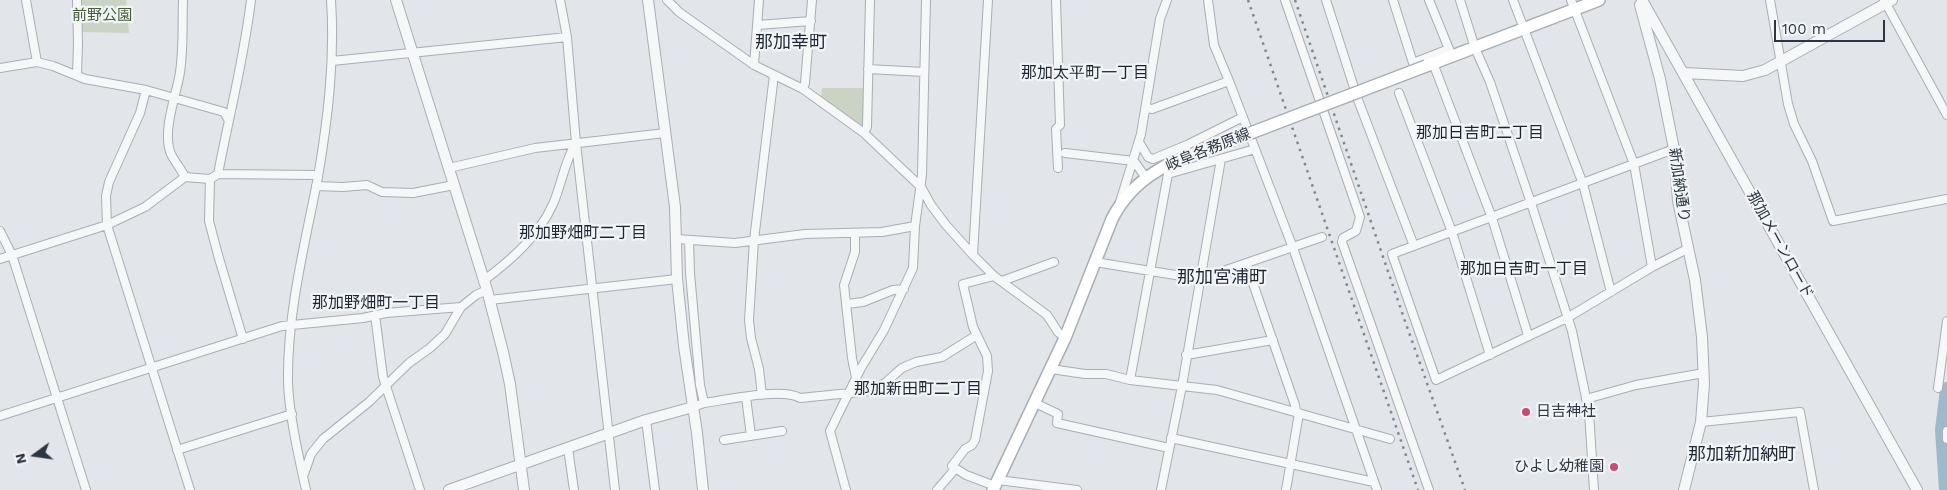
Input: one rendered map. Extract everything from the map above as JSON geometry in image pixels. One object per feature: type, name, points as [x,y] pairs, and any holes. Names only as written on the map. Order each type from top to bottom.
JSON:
[{"type":"main road","name":"岐阜各務原線","points":[[996,485],[1065,338],[1119,205],[1146,178],[1172,162],[1429,64],[1451,53],[1475,48],[1523,29],[1573,4],[1599,0]]},
{"type":"street","points":[[26,0],[37,62]]},
{"type":"street","points":[[77,0],[77,75]]},
{"type":"street","points":[[183,0],[180,77],[169,124],[171,154],[180,166],[185,178]]},
{"type":"street","points":[[218,174],[228,119],[239,78],[251,0]]},
{"type":"street","points":[[306,490],[292,414],[288,380],[292,325],[302,256],[318,175],[331,90],[333,30],[331,0]]},
{"type":"street","points":[[396,0],[486,291],[510,384],[524,490]]},
{"type":"street","points":[[560,0],[567,37],[576,143],[615,490]]},
{"type":"street","points":[[648,0],[675,207],[677,279],[703,490]]},
{"type":"street","points":[[667,0],[679,12],[754,65],[803,90],[864,133],[921,186],[931,205],[946,225],[994,276],[1047,315],[1058,332],[1065,338]]},
{"type":"street","points":[[754,65],[759,0]]},
{"type":"street","points":[[803,90],[812,0]]},
{"type":"street","points":[[864,133],[867,127],[870,0]]},
{"type":"street","points":[[846,490],[830,431],[904,289],[915,260],[915,226],[921,186],[926,0]]},
{"type":"street","points":[[973,254],[988,0]]},
{"type":"street","points":[[1056,0],[1060,125],[1056,129],[1058,168]]},
{"type":"street","points":[[1119,205],[1139,142],[1160,19],[1167,0]]},
{"type":"street","points":[[1208,0],[1214,45],[1293,248],[1376,486]]},
{"type":"street","points":[[1286,0],[1360,217],[1356,231],[1343,238],[1342,242],[1429,490]]},
{"type":"street","points":[[1326,0],[1358,100],[1414,246]]},
{"type":"street","points":[[1393,0],[1413,63],[1451,53],[1430,0]]},
{"type":"street","points":[[1460,0],[1475,48],[1490,82],[1531,203],[1572,331],[1586,399],[1594,490]]},
{"type":"street","points":[[1513,0],[1583,184],[1611,292]]},
{"type":"street","name":"那加メーンロード","points":[[1640,0],[1684,73],[1917,490]]},
{"type":"street","name":"新加納通り","points":[[1640,0],[1660,79],[1674,149],[1678,201],[1695,280],[1704,373],[1701,422]]},
{"type":"street","points":[[1770,0],[1788,104],[1794,124],[1812,161],[1833,221],[1947,199]]},
{"type":"street","points":[[1684,73],[1743,76],[1765,70],[1887,1],[1947,116]]},
{"type":"street","points":[[1573,4],[1634,164],[1652,267]]},
{"type":"street","points":[[757,25],[811,21]]},
{"type":"street","points":[[332,61],[567,37]]},
{"type":"street","points":[[0,68],[37,62],[53,66],[85,79],[146,90],[224,112],[228,119]]},
{"type":"street","points":[[1429,64],[1492,218],[1528,335]]},
{"type":"street","points":[[868,69],[924,72]]},
{"type":"street","points":[[762,395],[749,320],[754,240],[774,75]]},
{"type":"street","points":[[1146,108],[1152,109],[1229,81]]},
{"type":"street","points":[[146,90],[140,112],[109,182],[106,196],[106,225],[190,490]]},
{"type":"street","points":[[1399,93],[1452,232],[1490,355]]},
{"type":"street","points":[[1139,142],[1148,157],[1153,158],[1189,144],[1243,117]]},
{"type":"street","points":[[449,168],[535,148],[664,133]]},
{"type":"street","points":[[486,291],[540,226],[553,204],[569,154],[576,143]]},
{"type":"street","points":[[1130,380],[1168,174],[1256,149]]},
{"type":"street","points":[[1674,149],[1392,254],[1436,380],[1567,318],[1652,267],[1689,248]]},
{"type":"street","points":[[1065,153],[1134,161],[1146,178]]},
{"type":"street","points":[[1161,490],[1182,386],[1221,159]]},
{"type":"street","points":[[0,259],[106,225],[145,207],[185,178],[210,179],[218,174],[318,175]]},
{"type":"street","points":[[210,179],[209,221],[243,339]]},
{"type":"street","points":[[316,186],[343,187],[367,185],[382,192],[413,194],[454,184]]},
{"type":"street","points":[[677,239],[735,243],[790,235],[882,232],[915,226]]},
{"type":"street","points":[[0,231],[12,255],[86,490]]},
{"type":"street","points":[[855,233],[855,252],[844,285],[856,378]]},
{"type":"street","points":[[1095,262],[1200,279],[1322,237]]},
{"type":"street","points":[[689,240],[699,376],[704,403]]},
{"type":"street","points":[[1002,281],[1054,262]]},
{"type":"street","points":[[1246,263],[1297,412],[1286,490]]},
{"type":"street","points":[[994,276],[963,284],[970,317],[987,356],[988,370],[975,440],[972,445],[965,449],[952,466],[966,475],[996,485],[1077,490]]},
{"type":"street","points":[[303,476],[311,454],[323,439],[386,387],[409,364],[445,334],[461,307],[476,295],[486,291],[593,288],[677,279]]},
{"type":"street","points":[[847,304],[863,302],[893,290],[904,289]]},
{"type":"street","points":[[0,416],[151,367],[292,325],[409,310],[461,307]]},
{"type":"street","points":[[375,315],[382,377],[420,490]]},
{"type":"street","points":[[1938,388],[1947,322]]},
{"type":"street","points":[[449,490],[470,487],[520,466],[646,420],[704,403],[786,393],[795,394],[800,398],[849,394],[878,388],[902,368],[916,362],[942,357],[977,336]]},
{"type":"street","points":[[1186,354],[1273,340]]},
{"type":"street","points":[[1051,369],[1085,374],[1106,374],[1130,380],[1217,390],[1390,439]]},
{"type":"street","points":[[1586,399],[1636,385],[1704,373]]},
{"type":"street","points":[[746,397],[751,436]]},
{"type":"street","points":[[1035,403],[1058,414],[1057,423],[1169,448]]},
{"type":"street","points":[[1684,490],[1701,422],[1800,412],[1814,490]]},
{"type":"street","points":[[177,450],[292,414]]},
{"type":"street","points":[[646,420],[655,490]]},
{"type":"street","points":[[724,440],[782,431]]},
{"type":"street","points":[[1947,431],[1947,439]]},
{"type":"street","points":[[1171,438],[1290,464],[1376,486]]},
{"type":"street","points":[[568,448],[574,490]]},
{"type":"street","points":[[937,490],[955,468]]},
{"type":"green space","name":"前野公園","points":[[77,0],[126,0],[129,33],[78,32]]},
{"type":"green space","points":[[822,88],[864,88],[863,131],[821,98]]},
{"type":"waterway","points":[[1946,490],[1942,430],[1947,389]]},
{"type":"railway","points":[[1248,0],[1418,490]]},
{"type":"railway","points":[[1295,0],[1465,490]]},
{"type":"place","name":"日吉神社","points":[[1526,412]]},
{"type":"place","name":"ひよし幼稚園","points":[[1614,467]]},
{"type":"district","name":"那加幸町","points":[[791,43]]},
{"type":"district","name":"那加太平町一丁目","points":[[1085,73]]},
{"type":"district","name":"那加日吉町二丁目","points":[[1480,133]]},
{"type":"district","name":"那加野畑町二丁目","points":[[583,233]]},
{"type":"district","name":"那加日吉町一丁目","points":[[1524,269]]},
{"type":"district","name":"那加宮浦町","points":[[1222,278]]},
{"type":"district","name":"那加野畑町一丁目","points":[[376,303]]},
{"type":"district","name":"那加新田町二丁目","points":[[918,389]]},
{"type":"district","name":"那加新加納町","points":[[1742,455]]}]
